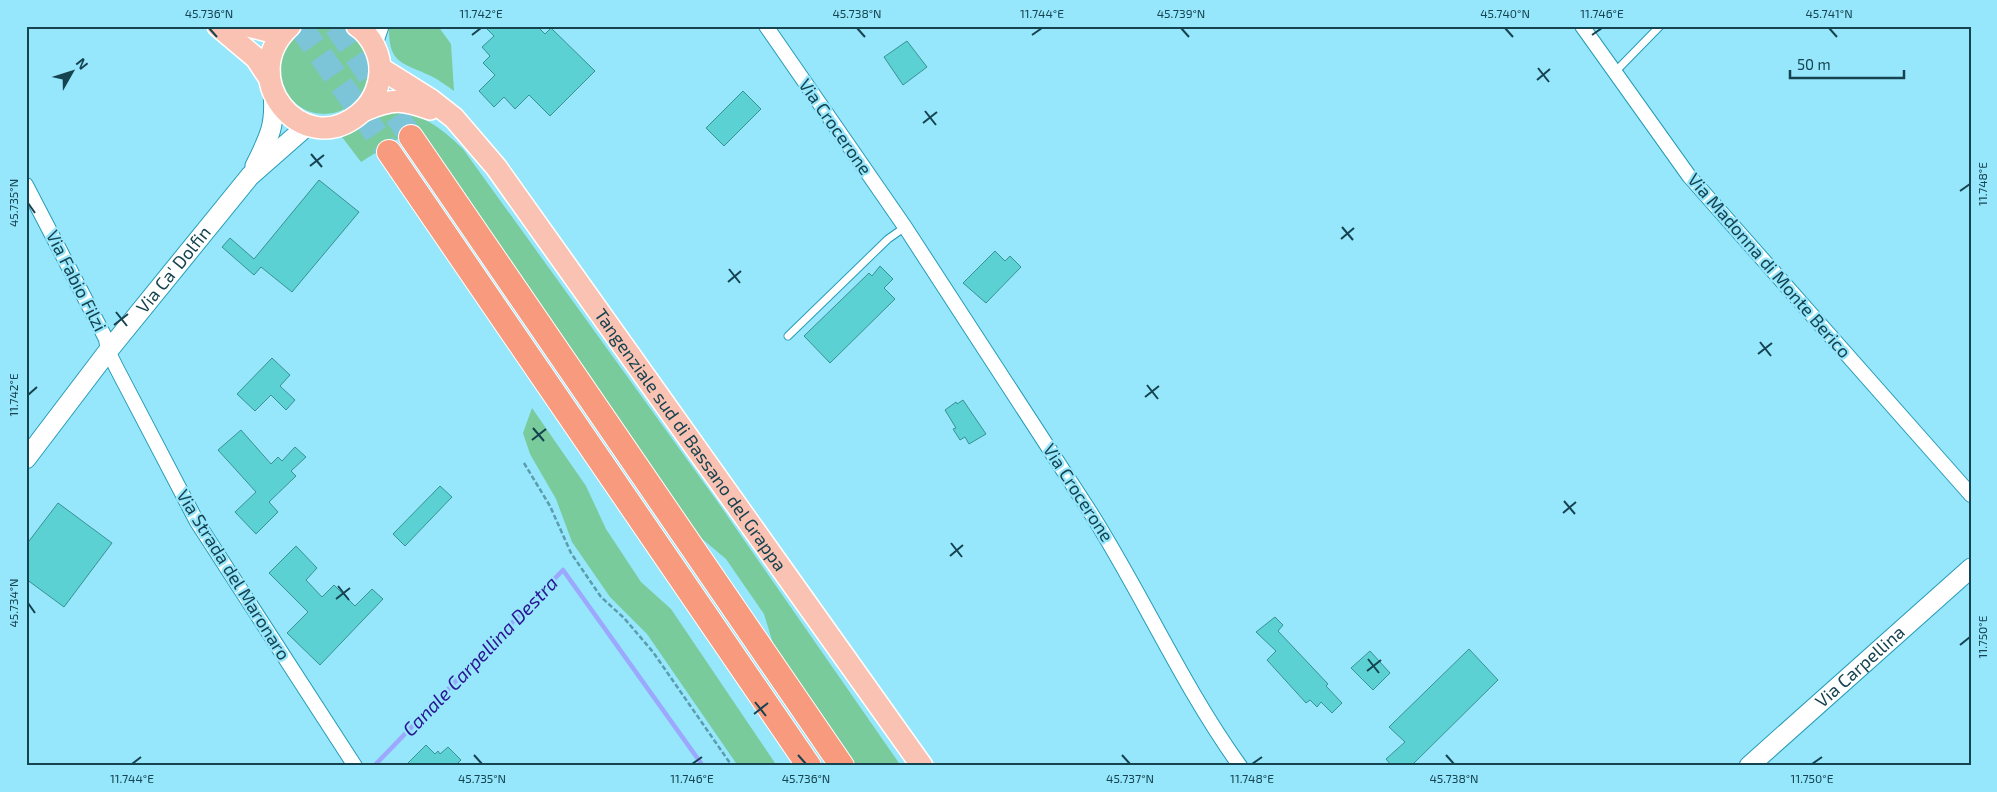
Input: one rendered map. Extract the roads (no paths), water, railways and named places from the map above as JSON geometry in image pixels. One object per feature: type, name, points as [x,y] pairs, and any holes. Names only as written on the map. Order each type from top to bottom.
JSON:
[{"type":"highway","points":[[411,137],[842,766]]},
{"type":"highway","points":[[389,152],[809,766]]},
{"type":"main road","name":"Tangenziale sud di Bassano del Grappa","points":[[218,26],[256,58],[271,84],[281,107],[293,118],[308,125],[338,126],[353,119],[365,110],[386,101],[406,100],[454,118]]},
{"type":"main road","points":[[248,26],[268,31],[285,26]]},
{"type":"main road","points":[[271,84],[269,60],[274,46],[290,26]]},
{"type":"main road","points":[[357,26],[376,35],[380,68],[376,90],[365,110]]},
{"type":"main road","name":"Tangenziale sud di Bassano del Grappa","points":[[380,68],[431,100],[454,118],[502,175],[922,766]]},
{"type":"street","name":"Via Crocerone","points":[[766,26],[905,227],[1111,544],[1188,687],[1240,766]]},
{"type":"street","name":"Via Madonna di Monte Berico","points":[[1582,26],[1689,176],[1971,495]]},
{"type":"street","name":"Via Ca' Dolfin","points":[[250,176],[272,128],[275,116],[271,84]]},
{"type":"street","name":"Via Ca' Dolfin","points":[[26,459],[108,351],[250,176],[308,125]]},
{"type":"street","name":"Via Fabio Filzi","points":[[26,185],[106,339],[108,351]]},
{"type":"street","name":"Via Strada del Maronaro","points":[[108,351],[197,522],[355,766]]},
{"type":"street","name":"Via Carpellina","points":[[1749,766],[1971,568]]},
{"type":"lane","points":[[1614,73],[1660,26]]},
{"type":"lane","points":[[788,336],[888,239],[905,227]]},
{"type":"waterway","name":"Canale Carpellina Destra","points":[[375,765],[563,570],[703,766]]},
{"type":"tunnel","points":[[300,26],[389,152]]},
{"type":"tunnel","points":[[336,26],[411,137]]}]
